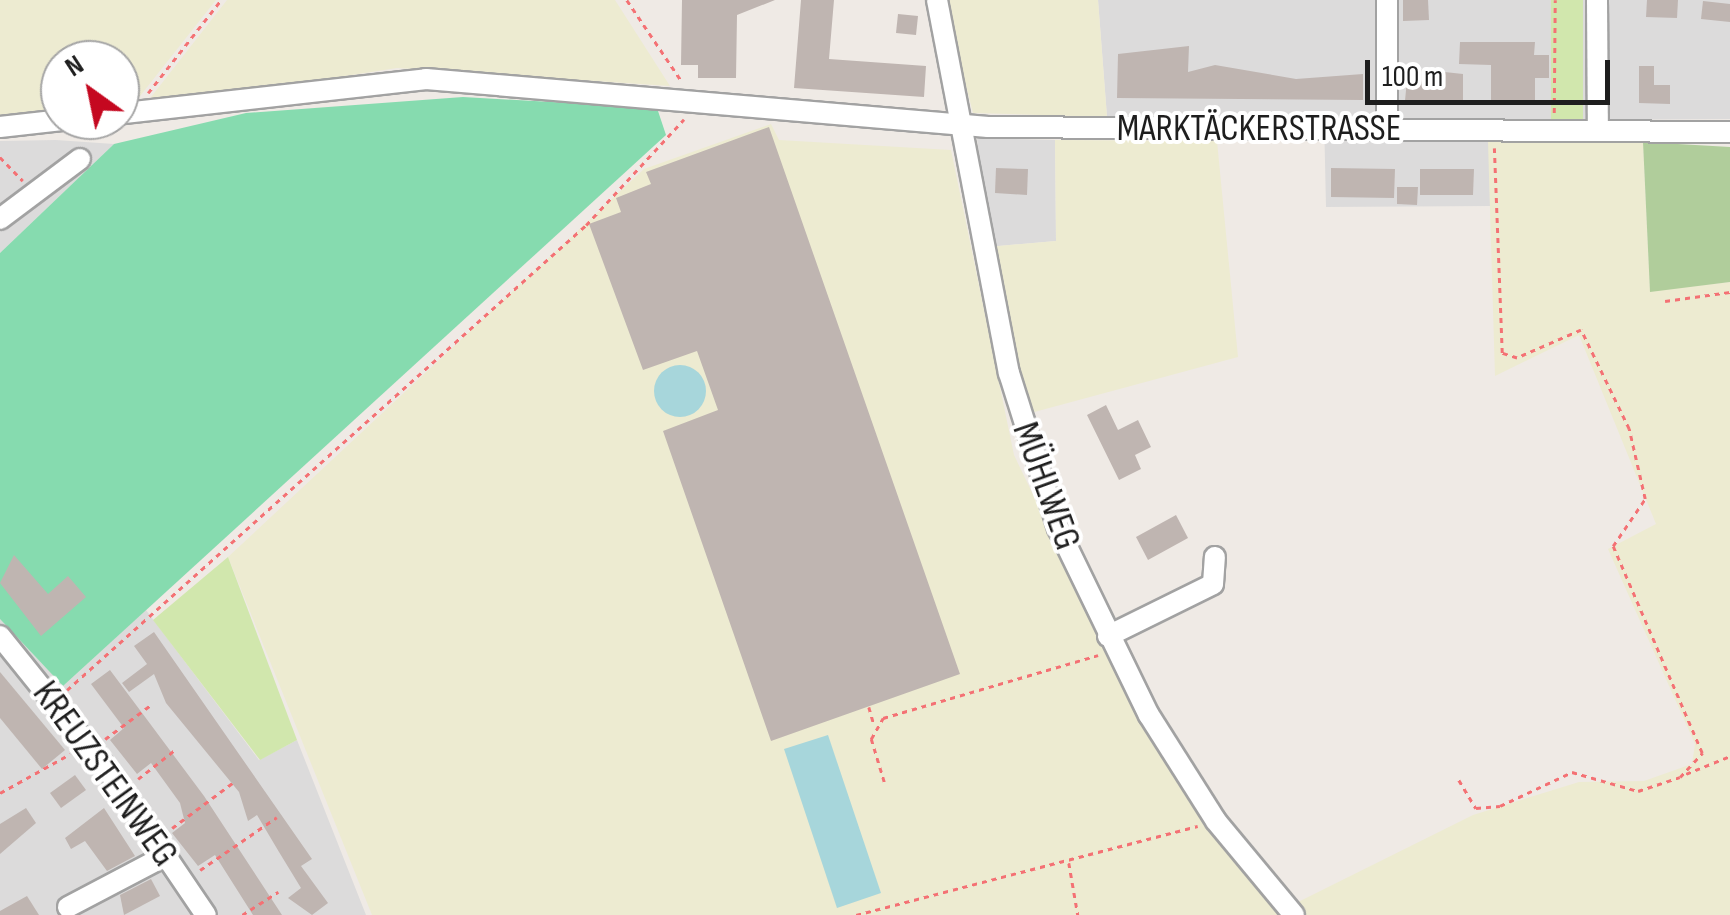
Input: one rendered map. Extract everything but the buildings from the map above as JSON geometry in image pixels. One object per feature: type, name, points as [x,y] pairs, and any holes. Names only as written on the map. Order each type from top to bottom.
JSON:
[{"type":"street","name":"MÜHLWEG","points":[[938,0],[965,126],[980,244],[1030,453],[1111,643],[1216,820],[1294,915]]},
{"type":"street","points":[[1387,0],[1387,128]]},
{"type":"street","points":[[1597,0],[1598,130]]},
{"type":"street","name":"MARKTÄCKERSTRASSE","points":[[140,117],[403,79],[965,126],[1730,132]]},
{"type":"street","name":"MARKTÄCKERSTRASSE","points":[[0,127],[40,124]]},
{"type":"street","points":[[0,219],[32,189],[80,159]]},
{"type":"street","points":[[1111,643],[1212,584],[1216,556]]},
{"type":"street","name":"KREUZSTEINWEG","points":[[0,636],[123,790],[206,915]]},
{"type":"street","points":[[68,907],[162,847]]},
{"type":"path","points":[[140,113],[222,0]]},
{"type":"path","points":[[54,701],[586,225],[697,103],[627,0]]},
{"type":"path","points":[[1554,0],[1554,130]]},
{"type":"path","points":[[1494,130],[1502,354],[1517,358],[1581,330],[1630,429],[1645,500],[1613,546],[1700,736],[1700,763],[1680,777]]},
{"type":"path","points":[[0,156],[32,189]]},
{"type":"path","points":[[1665,301],[1730,292]]},
{"type":"path","points":[[875,727],[896,711],[1111,643]]},
{"type":"path","points":[[0,793],[90,746],[152,704]]},
{"type":"path","points":[[869,706],[884,782]]},
{"type":"path","points":[[123,790],[176,749]]},
{"type":"path","points":[[1458,780],[1476,808],[1572,772],[1638,790],[1730,756]]},
{"type":"path","points":[[162,847],[234,781]]},
{"type":"path","points":[[184,880],[277,818]]},
{"type":"path","points":[[856,915],[1069,862],[1216,820]]},
{"type":"path","points":[[1069,862],[1078,915]]},
{"type":"path","points":[[242,915],[278,892]]},
{"type":"shaded area","points":[[0,0],[216,0],[140,96],[140,40],[40,40],[40,118],[0,120]]},
{"type":"shaded area","points":[[227,0],[615,0],[670,86],[397,68],[158,105],[151,97]]},
{"type":"shaded area","points":[[944,0],[1098,0],[1107,117],[973,113]]},
{"type":"shaded area","points":[[1098,0],[1551,0],[1551,119],[1489,120],[1490,206],[1326,207],[1324,117],[1107,117]]},
{"type":"shaded area","points":[[1583,0],[1730,0],[1730,119],[1583,120]]},
{"type":"shaded area","points":[[771,124],[779,140],[951,150],[1014,455],[1124,683],[1280,911],[1473,815],[1579,782],[1644,781],[1692,764],[1695,744],[1608,549],[1656,524],[1579,335],[1495,376],[1488,142],[1643,142],[1650,291],[1730,282],[1730,915],[372,915],[228,557],[644,169]]},
{"type":"shaded area","points":[[977,138],[1055,140],[1056,241],[987,247]]},
{"type":"shaded area","points":[[1055,140],[1217,141],[1238,357],[1027,414],[987,247],[1056,241]]},
{"type":"shaded area","points":[[0,141],[114,144],[0,253]]},
{"type":"shaded area","points":[[146,610],[259,760],[297,740],[366,915],[0,915],[0,619],[63,686]]},
{"type":"green space","points":[[1551,0],[1583,0],[1583,120],[1551,119]]},
{"type":"green space","points":[[463,97],[657,108],[666,135],[63,686],[0,619],[0,253],[114,144],[246,113]]},
{"type":"green space","points":[[1643,142],[1730,147],[1730,282],[1650,292]]},
{"type":"green space","points":[[228,557],[297,740],[260,760],[153,620]]},
{"type":"water","points":[[680,365],[698,373],[706,391],[698,409],[680,417],[662,409],[654,391],[662,373]]},
{"type":"water","points":[[828,735],[881,893],[837,908],[784,749]]}]
